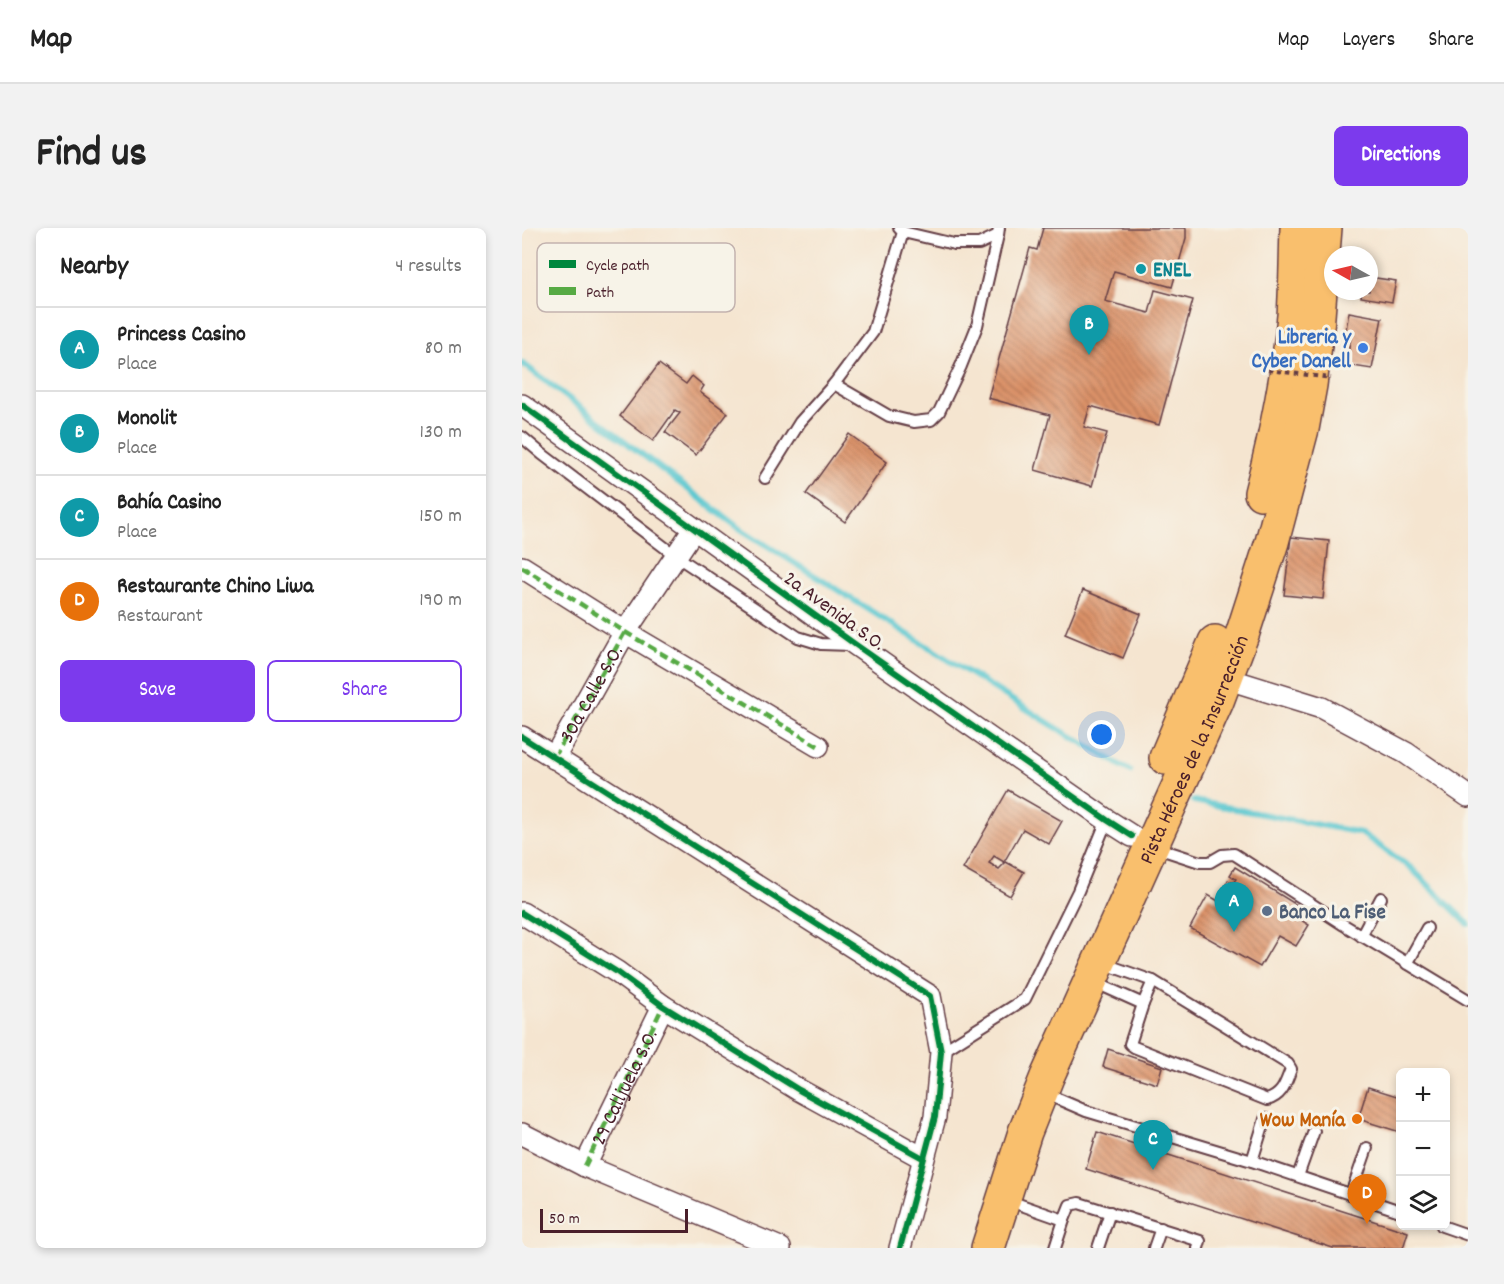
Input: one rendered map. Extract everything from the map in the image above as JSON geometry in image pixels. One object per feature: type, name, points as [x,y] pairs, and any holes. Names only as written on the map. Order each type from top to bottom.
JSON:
[{"type":"main road","name":"Pista Héroes de la Insurrección","points":[[966,1248],[1001,1138],[1130,834],[1204,670],[1226,613],[1274,444],[1290,352],[1294,314],[1297,228]]},
{"type":"main road","name":"Pista Héroes de la Insurrección","points":[[988,1248],[1025,1132],[1095,971],[1130,834],[1216,701],[1243,632],[1272,542],[1302,429],[1311,385],[1324,228]]},
{"type":"street","name":"2a Avenida S.O.","points":[[522,405],[856,645],[1130,834]]},
{"type":"street","name":"30a Calle S.O.","points":[[555,758],[625,632],[694,529]]},
{"type":"street","points":[[522,567],[625,632],[818,746]]},
{"type":"street","points":[[1225,678],[1322,708],[1406,753],[1468,796]]},
{"type":"street","points":[[522,737],[930,996],[941,1052],[935,1117],[900,1248]]},
{"type":"street","points":[[522,913],[617,972],[663,1006],[800,1089],[923,1158]]},
{"type":"street","name":"29 Calljuela S.O.","points":[[585,1166],[663,1006]]},
{"type":"street","points":[[522,1134],[585,1166],[780,1248]]},
{"type":"lane","points":[[765,478],[800,422],[834,384],[873,332],[901,230],[954,244],[978,244],[999,232]]},
{"type":"lane","points":[[834,384],[889,416],[914,422],[931,420],[939,412],[977,326],[999,232]]},
{"type":"lane","points":[[522,437],[676,555],[798,637],[821,644],[856,645]]},
{"type":"lane","points":[[941,1052],[1025,999],[1078,891],[1130,834],[1200,862],[1210,862],[1222,855],[1234,854],[1361,936],[1468,1000]]},
{"type":"lane","points":[[1361,936],[1381,898]]},
{"type":"lane","points":[[1407,964],[1427,928]]},
{"type":"lane","points":[[1095,971],[1153,981],[1288,1064],[1291,1070],[1282,1090],[1275,1097],[1267,1100],[1130,1044],[1153,981]]},
{"type":"lane","points":[[1095,971],[1143,1004]]},
{"type":"lane","points":[[1041,1092],[1086,1111],[1252,1161],[1396,1209]]},
{"type":"lane","points":[[1252,1161],[1265,1119]]},
{"type":"lane","points":[[1298,1176],[1314,1131]]},
{"type":"lane","points":[[1351,1194],[1367,1148]]},
{"type":"lane","points":[[1004,1199],[1064,1220]]},
{"type":"lane","points":[[1055,1248],[1070,1205],[1079,1203],[1200,1241],[1198,1248]]},
{"type":"lane","points":[[1098,1248],[1110,1212]]},
{"type":"lane","points":[[1154,1248],[1161,1228]]},
{"type":"lane","points":[[1450,1228],[1468,1234]]},
{"type":"path","points":[[1268,370],[1331,378]]},
{"type":"building","points":[[1043,228],[1186,228],[1186,238],[1172,287],[1114,271],[1105,301],[1149,313],[1155,290],[1193,300],[1159,425],[1090,406],[1084,427],[1107,433],[1092,486],[1035,470],[1050,415],[988,398],[1030,248],[1037,250]]},
{"type":"building","points":[[1378,278],[1396,281],[1392,302],[1378,300]]},
{"type":"building","name":"Libreria y Cyber Danell","points":[[1349,312],[1382,318],[1372,369],[1346,365],[1352,331],[1346,330]]},
{"type":"building","points":[[659,364],[686,384],[692,376],[704,386],[700,392],[728,413],[696,455],[665,432],[680,413],[675,410],[653,441],[620,416]]},
{"type":"building","points":[[849,434],[887,462],[845,522],[806,494]]},
{"type":"building","points":[[1291,537],[1329,541],[1323,599],[1284,595]]},
{"type":"building","points":[[1083,590],[1141,614],[1123,658],[1065,634]]},
{"type":"building","points":[[1008,790],[1062,821],[1049,844],[1023,829],[1004,862],[994,856],[989,863],[999,869],[1006,862],[1024,872],[1010,896],[963,869]]},
{"type":"building","points":[[1235,867],[1300,907],[1294,916],[1309,925],[1296,946],[1278,936],[1260,967],[1190,928],[1208,895],[1220,902],[1221,895],[1225,898],[1229,891],[1224,888],[1228,880],[1233,883],[1236,879],[1230,875]]},
{"type":"building","points":[[1108,1049],[1162,1067],[1157,1084],[1103,1067]]},
{"type":"building","points":[[1368,1087],[1396,1096],[1396,1131],[1358,1119]]},
{"type":"building","points":[[1097,1132],[1408,1232],[1403,1248],[1333,1248],[1086,1169]]},
{"type":"waterway","points":[[522,363],[739,528],[1052,725],[1130,771]]},
{"type":"waterway","points":[[1194,801],[1361,833],[1411,868],[1468,924]]},
{"type":"marked path","points":[[522,567],[625,632],[818,746]]},
{"type":"marked path","points":[[554,758],[625,632]]},
{"type":"marked path","points":[[585,1166],[663,1006]]},
{"type":"cycle path","points":[[522,405],[856,645],[1132,836]]},
{"type":"cycle path","points":[[522,737],[930,996],[941,1052],[935,1117],[900,1248]]},
{"type":"cycle path","points":[[522,913],[617,972],[663,1006],[799,1090],[923,1158]]},
{"type":"place","name":"ENEL","points":[[1141,269]]},
{"type":"place","name":"Libreria y Cyber Danell","points":[[1363,348]]},
{"type":"place","name":"Monolit","points":[[1089,355]]},
{"type":"place","name":"Banco La Fise","points":[[1267,911]]},
{"type":"place","name":"Princess Casino","points":[[1234,932]]},
{"type":"place","name":"Wow Manía","points":[[1357,1119]]},
{"type":"place","name":"Bahía Casino","points":[[1153,1170]]},
{"type":"place","name":"Restaurante Chino Liwa","points":[[1367,1224]]}]
